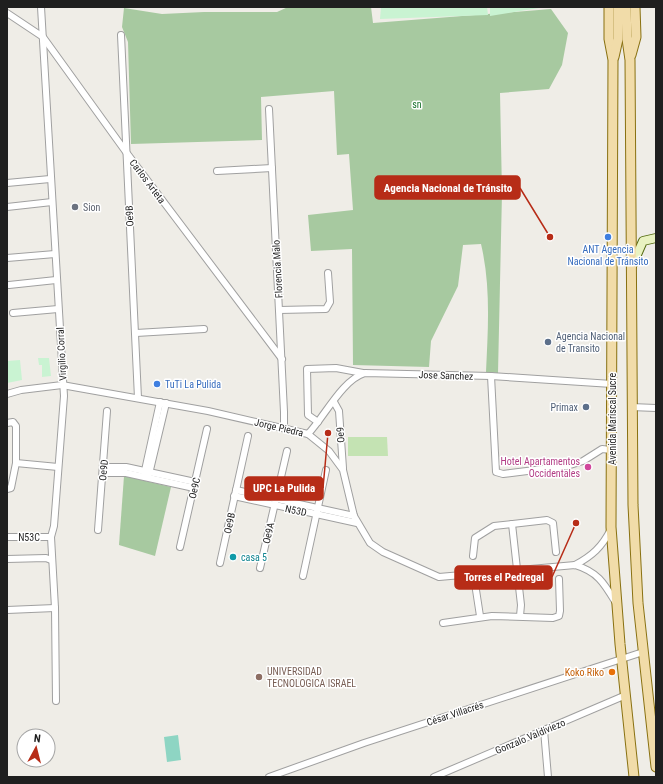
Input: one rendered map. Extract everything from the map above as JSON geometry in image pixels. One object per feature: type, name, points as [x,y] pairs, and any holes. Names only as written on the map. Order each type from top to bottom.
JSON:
[{"type":"main road","name":"Avenida Mariscal Sucre","points":[[609,7],[609,39],[613,60],[611,527],[621,659],[634,777]]},
{"type":"main road","name":"Avenida Mariscal Sucre","points":[[613,60],[618,39],[618,7]]},
{"type":"main road","name":"Avenida Mariscal Sucre","points":[[626,7],[626,39],[630,60],[633,520],[638,603],[656,767]]},
{"type":"main road","name":"Avenida Mariscal Sucre","points":[[630,60],[636,37],[635,7]]},
{"type":"main road","points":[[632,266],[643,240],[656,238]]},
{"type":"street","name":"Virgilio Corral","points":[[41,7],[62,384],[64,396],[51,537],[51,560],[55,608],[56,702]]},
{"type":"street","name":"Carlos Arteta","points":[[7,13],[20,20],[43,37],[126,152],[282,358]]},
{"type":"street","name":"Oe9B","points":[[121,35],[138,398]]},
{"type":"street","name":"Florencia Malo","points":[[269,109],[282,358],[284,428]]},
{"type":"street","points":[[217,171],[272,168]]},
{"type":"street","points":[[7,183],[50,179]]},
{"type":"street","points":[[7,207],[52,202]]},
{"type":"street","points":[[7,258],[55,254]]},
{"type":"street","points":[[279,310],[326,309],[330,302],[328,273]]},
{"type":"street","points":[[9,285],[56,280]]},
{"type":"street","points":[[12,313],[58,309]]},
{"type":"street","points":[[136,333],[204,329]]},
{"type":"street","name":"Jose Sanchez","points":[[318,422],[308,415],[307,369],[336,368],[365,373],[491,376],[612,384]]},
{"type":"street","points":[[308,434],[352,379],[365,373]]},
{"type":"street","points":[[491,376],[496,472],[503,474],[567,466],[583,461],[602,449],[611,450]]},
{"type":"street","name":"Jorge Piedra","points":[[7,394],[22,390],[62,384],[163,402],[308,434],[329,451],[343,470],[354,516],[366,538],[376,548],[440,577],[574,565],[587,569],[597,576],[617,606]]},
{"type":"street","points":[[146,474],[163,402]]},
{"type":"street","name":"Oe9","points":[[334,402],[339,412],[343,470]]},
{"type":"street","points":[[632,407],[656,408]]},
{"type":"street","name":"Oe9D","points":[[98,530],[107,411]]},
{"type":"street","points":[[7,423],[12,422],[16,426],[16,463],[10,488],[7,489]]},
{"type":"street","name":"Oe9C","points":[[180,548],[207,430]]},
{"type":"street","name":"Oe9B","points":[[220,563],[248,436]]},
{"type":"street","name":"Oe9A","points":[[260,568],[287,451]]},
{"type":"street","points":[[16,463],[58,468]]},
{"type":"street","points":[[103,470],[126,467],[146,474],[194,485]]},
{"type":"street","points":[[303,576],[326,470]]},
{"type":"street","name":"N53D","points":[[235,493],[357,523]]},
{"type":"street","name":"N53D","points":[[317,512],[354,516]]},
{"type":"street","points":[[473,556],[475,538],[494,526],[550,520],[553,523],[556,552]]},
{"type":"street","points":[[512,524],[520,616]]},
{"type":"street","name":"Jorge Piedra","points":[[574,565],[593,555],[598,550],[611,527]]},
{"type":"street","name":"N53C","points":[[7,538],[51,537]]},
{"type":"street","points":[[7,559],[46,558],[51,560]]},
{"type":"street","points":[[443,623],[480,616],[520,616],[544,618],[559,616],[559,579]]},
{"type":"street","points":[[476,590],[480,616]]},
{"type":"street","points":[[7,610],[55,608]]},
{"type":"street","name":"César Villacrés","points":[[269,777],[364,743],[643,652]]},
{"type":"street","name":"Gonzalo Valdiviezo","points":[[434,777],[626,695]]},
{"type":"street","points":[[544,730],[548,777]]},
{"type":"street","points":[[449,770],[450,777]]},
{"type":"green space","name":"sn","points":[[288,7],[371,7],[373,23],[551,9],[568,33],[562,65],[549,89],[500,93],[502,193],[498,373],[486,372],[488,292],[481,244],[463,245],[458,286],[431,341],[429,367],[353,365],[352,249],[311,251],[308,215],[353,210],[349,154],[337,155],[334,91],[261,97],[262,140],[131,144],[128,42],[122,27],[124,8],[162,14],[204,12],[277,12]]},
{"type":"green space","points":[[381,7],[487,7],[488,15],[380,19]]},
{"type":"green space","points":[[490,7],[545,7],[490,16]]},
{"type":"green space","points":[[38,358],[49,358],[51,376],[42,377],[42,365],[39,365]]},
{"type":"green space","points":[[20,360],[22,380],[7,383],[7,361]]},
{"type":"green space","points":[[348,437],[387,437],[388,456],[348,456]]},
{"type":"green space","points":[[124,476],[171,487],[155,556],[119,545]]},
{"type":"green space","points":[[178,735],[181,760],[167,762],[164,737]]},
{"type":"place","name":"Sion","points":[[75,207]]},
{"type":"place","name":"Agencia Nacional de Tránsito","points":[[550,237]]},
{"type":"place","name":"ANT Agencia Nacional de Tránsito","points":[[608,237]]},
{"type":"place","name":"Agencia Nacional de Transito","points":[[548,342]]},
{"type":"place","name":"TuTi La Pulida","points":[[157,384]]},
{"type":"place","name":"Primax","points":[[586,407]]},
{"type":"place","name":"UPC La Pulida","points":[[328,433]]},
{"type":"place","name":"Hotel Apartamentos Occidentales","points":[[588,467]]},
{"type":"place","name":"Torres el Pedregal","points":[[576,523]]},
{"type":"place","name":"casa 5","points":[[233,557]]},
{"type":"place","name":"Koko Riko","points":[[612,672]]},
{"type":"place","name":"UNIVERSIDAD TECNOLOGICA ISRAEL","points":[[259,677]]}]
